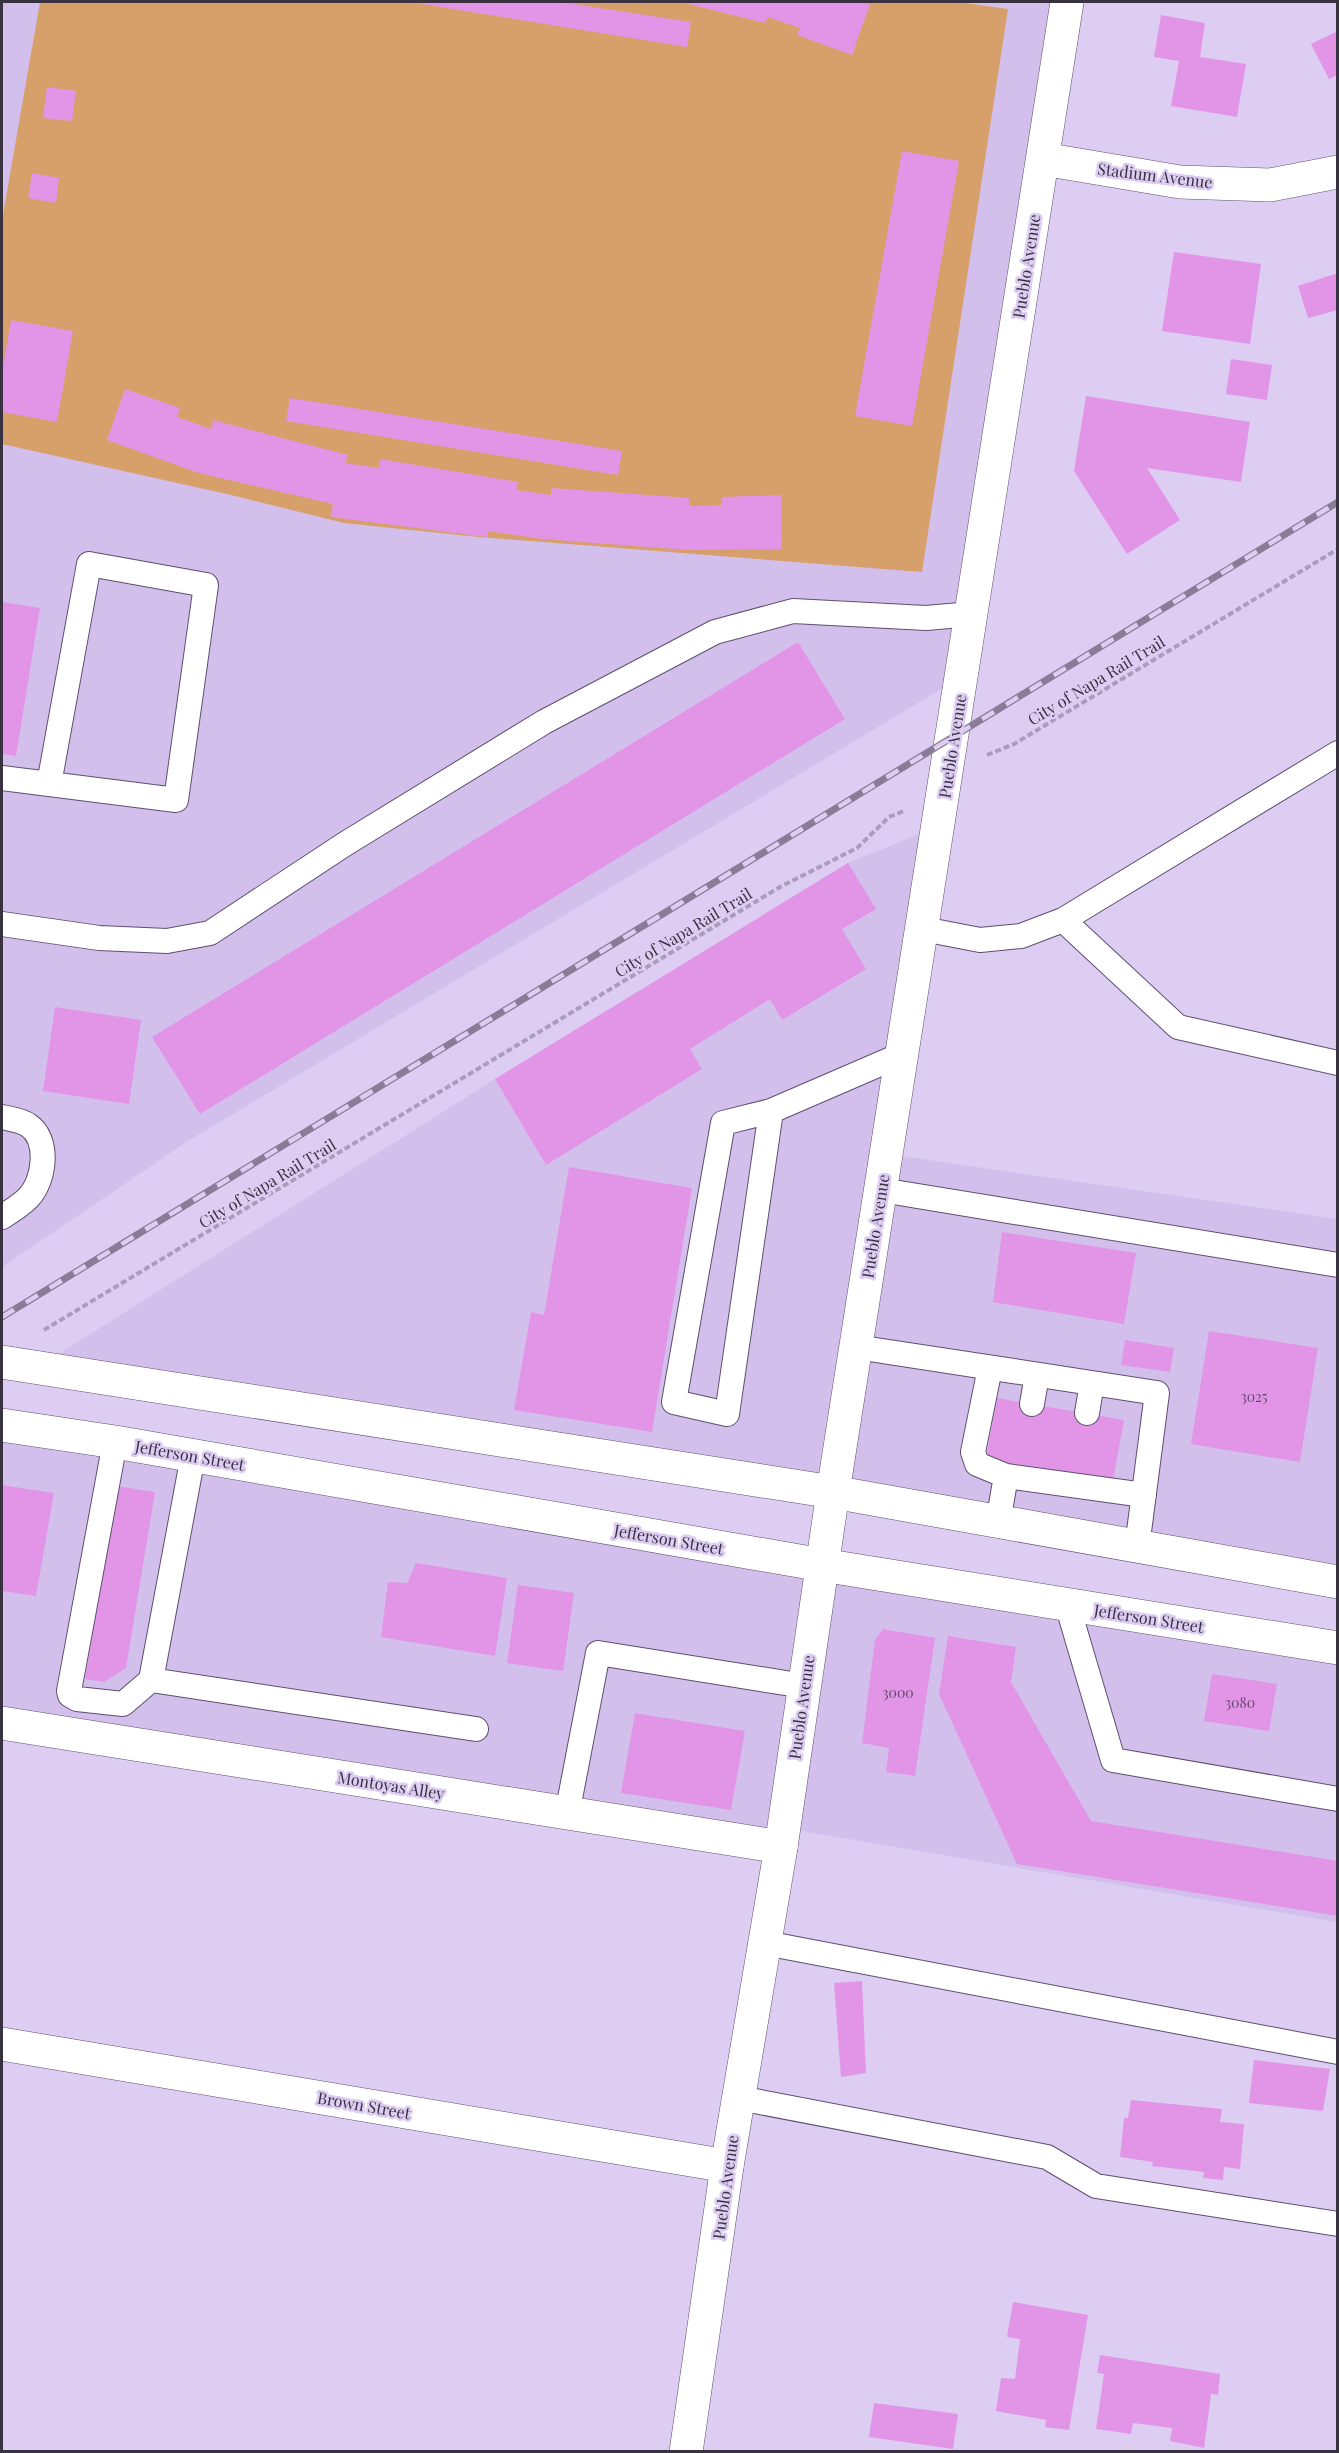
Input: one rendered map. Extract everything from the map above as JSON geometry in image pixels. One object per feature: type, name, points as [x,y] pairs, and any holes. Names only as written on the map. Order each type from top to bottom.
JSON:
[{"type":"street","name":"Pueblo Avenue","points":[[686,2451],[727,2166],[781,1847],[833,1492],[1067,2]]},
{"type":"street","name":"Stadium Avenue","points":[[1043,159],[1180,182],[1270,185],[1338,172]]},
{"type":"street","points":[[2,1362],[833,1492],[1338,1582]]},
{"type":"street","name":"Jefferson Street","points":[[2,1425],[115,1442],[1337,1653]]},
{"type":"street","name":"Montoyas Alley","points":[[2,1723],[781,1847]]},
{"type":"street","name":"Brown Street","points":[[2,2044],[727,2166]]},
{"type":"lane","points":[[2,777],[49,784],[176,801],[206,585],[89,564],[49,784]]},
{"type":"lane","points":[[2,924],[99,938],[167,941],[210,933],[364,832],[544,722],[715,632],[793,611],[926,618],[972,614]]},
{"type":"lane","points":[[923,929],[980,940],[1021,936],[1063,920],[1338,753]]},
{"type":"lane","points":[[1063,920],[1178,1027],[1338,1063]]},
{"type":"lane","points":[[771,1111],[727,1414],[674,1402],[723,1123],[771,1111],[903,1054]]},
{"type":"lane","points":[[2,1117],[24,1123],[37,1133],[42,1161],[40,1178],[30,1197],[2,1217]]},
{"type":"lane","points":[[881,1190],[1338,1265]]},
{"type":"lane","points":[[856,1347],[1157,1393],[1137,1547]]},
{"type":"lane","points":[[990,1368],[973,1452],[977,1464],[1015,1475],[1074,1482],[1144,1496]]},
{"type":"lane","points":[[1032,1404],[1037,1374]]},
{"type":"lane","points":[[1087,1413],[1092,1383]]},
{"type":"lane","points":[[115,1442],[69,1691],[70,1695],[77,1699],[123,1704],[151,1680],[193,1456]]},
{"type":"lane","points":[[998,1522],[1015,1475]]},
{"type":"lane","points":[[1066,1605],[1113,1760],[1338,1799]]},
{"type":"lane","points":[[567,1814],[598,1653],[804,1686]]},
{"type":"lane","points":[[151,1680],[476,1730]]},
{"type":"lane","points":[[765,1943],[1338,2052]]},
{"type":"lane","points":[[739,2098],[1047,2157],[1096,2186],[1338,2224]]},
{"type":"path","name":"City of Napa Rail Trail","points":[[37,1334],[780,887],[857,848],[889,817],[909,810],[993,751],[1014,744],[1338,549]]},
{"type":"shaded area","points":[[2,2],[1067,2],[963,676],[188,1141],[2,1267]]},
{"type":"shaded area","points":[[40,2],[958,2],[1008,9],[922,572],[478,537],[344,523],[231,495],[2,444],[2,220]]},
{"type":"shaded area","points":[[939,826],[887,1154],[1337,1219],[1337,1582],[38,1367],[495,1079],[848,863]]},
{"type":"shaded area","points":[[2,1425],[1337,1648],[1337,1922],[784,1828],[781,1847],[2,1723]]},
{"type":"building","points":[[410,2],[560,2],[691,22],[687,47]]},
{"type":"building","points":[[680,2],[862,2],[870,4],[852,55],[797,35],[800,28],[768,17],[765,23]]},
{"type":"building","points":[[1161,15],[1205,23],[1200,57],[1246,64],[1237,117],[1171,106],[1179,61],[1154,57]]},
{"type":"building","points":[[1338,31],[1338,75],[1329,79],[1311,44]]},
{"type":"building","points":[[47,87],[76,91],[72,121],[43,118]]},
{"type":"building","points":[[902,151],[959,161],[912,426],[855,416]]},
{"type":"building","points":[[32,173],[59,178],[56,203],[28,198]]},
{"type":"building","points":[[1174,252],[1261,264],[1250,344],[1162,331]]},
{"type":"building","points":[[1338,273],[1338,310],[1308,318],[1298,286]]},
{"type":"building","points":[[11,320],[73,331],[57,422],[2,412],[2,373]]},
{"type":"building","points":[[1231,359],[1272,365],[1267,400],[1226,394]]},
{"type":"building","points":[[125,389],[180,408],[177,417],[211,429],[213,420],[348,455],[345,463],[379,468],[380,459],[518,482],[516,490],[551,495],[551,488],[689,498],[690,506],[722,505],[722,497],[781,495],[782,549],[687,550],[543,539],[488,531],[487,537],[331,517],[333,504],[199,473],[107,440]]},
{"type":"building","points":[[1086,396],[1250,422],[1241,482],[1147,468],[1180,520],[1127,554],[1074,471]]},
{"type":"building","points":[[290,398],[622,451],[618,475],[286,421]]},
{"type":"building","points":[[2,602],[40,608],[16,756],[2,754]]},
{"type":"building","points":[[798,642],[845,719],[200,1114],[152,1037]]},
{"type":"building","points":[[848,863],[876,909],[842,929],[866,969],[782,1020],[770,999],[690,1049],[702,1069],[546,1165],[495,1079]]},
{"type":"building","points":[[55,1007],[141,1020],[129,1104],[43,1091]]},
{"type":"building","points":[[569,1167],[692,1188],[652,1432],[514,1410],[531,1312],[544,1315]]},
{"type":"building","points":[[1002,1232],[1136,1253],[1124,1324],[993,1302]]},
{"type":"building","points":[[1209,1331],[1318,1348],[1300,1462],[1191,1444]]},
{"type":"building","points":[[1125,1340],[1174,1348],[1170,1372],[1121,1365]]},
{"type":"building","points":[[997,1398],[1124,1420],[1112,1486],[985,1464]]},
{"type":"building","points":[[2,1485],[54,1493],[36,1596],[2,1591]]},
{"type":"building","points":[[116,1486],[155,1492],[126,1668],[104,1682],[85,1679]]},
{"type":"building","points":[[416,1563],[507,1578],[495,1656],[381,1637],[388,1582],[407,1583]]},
{"type":"building","points":[[518,1585],[574,1593],[563,1671],[507,1663]]},
{"type":"building","points":[[883,1629],[935,1638],[915,1776],[886,1772],[889,1748],[862,1743],[875,1640]]},
{"type":"building","points":[[948,1636],[1016,1647],[1011,1682],[1091,1821],[1338,1861],[1338,1916],[1017,1864],[939,1694]]},
{"type":"building","points":[[1212,1674],[1277,1684],[1269,1731],[1204,1721]]},
{"type":"building","points":[[635,1713],[745,1731],[731,1810],[621,1793]]},
{"type":"building","points":[[862,1981],[866,2073],[841,2077],[834,1983]]},
{"type":"building","points":[[1254,2060],[1330,2069],[1323,2111],[1249,2103]]},
{"type":"building","points":[[1131,2100],[1222,2109],[1220,2122],[1244,2124],[1240,2169],[1224,2167],[1223,2180],[1203,2178],[1204,2172],[1152,2166],[1153,2162],[1120,2157],[1124,2118],[1128,2118]]},
{"type":"building","points":[[1013,2302],[1088,2315],[1069,2430],[1045,2427],[1046,2420],[996,2411],[1001,2378],[1015,2379],[1020,2339],[1007,2337]]},
{"type":"building","points":[[1100,2355],[1220,2374],[1218,2395],[1211,2394],[1204,2448],[1170,2441],[1172,2428],[1133,2423],[1131,2434],[1096,2429],[1104,2374],[1097,2373]]},
{"type":"building","points":[[874,2403],[958,2414],[953,2449],[869,2437]]},
{"type":"railway","points":[[2,1317],[1338,502]]}]
